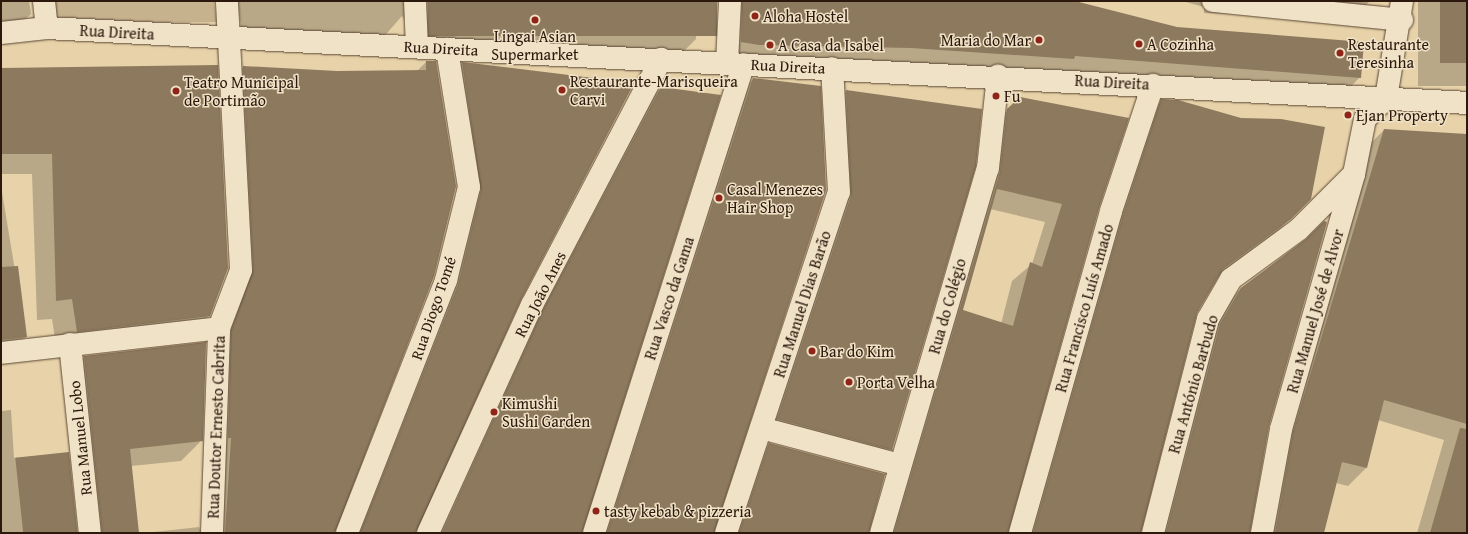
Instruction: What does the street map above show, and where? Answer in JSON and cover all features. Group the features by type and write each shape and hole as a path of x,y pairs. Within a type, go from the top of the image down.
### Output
{"street":[{"path":"44,1 47,28"},
{"name":"Rua Doutor Ernesto Cabrita","path":"212,533 219,328 241,270 232,38 227,1"},
{"path":"415,1 417,47"},
{"name":"Rua Vasco da Gama","path":"594,533 736,63 730,1"},
{"path":"1213,1 1402,10 1386,98"},
{"name":"Rua Direita","path":"1,33 47,28 1153,84 1467,103"},
{"name":"Rua Diogo Tomé","path":"348,533 446,280 469,186 447,49"},
{"name":"Rua João Anes","path":"428,533 532,305 661,60"},
{"name":"Rua Manuel Dias Barão","path":"726,533 838,192 832,68"},
{"name":"Rua do Colégio","path":"881,533 988,168 998,76"},
{"name":"Rua Francisco Luís Amado","path":"1020,533 1111,212 1153,84"},
{"name":"Rua Manuel José de Alvor","path":"1262,533 1281,429 1354,174 1365,119 1386,98"},
{"name":"Rua António Barbudo","path":"1153,533 1208,319 1231,279 1299,229 1354,174"},
{"path":"1,353 219,328"},
{"name":"Rua Manuel Lobo","path":"70,344 90,533"},
{"path":"761,428 900,465"}],"shaded area":[{"path":"54,1 214,1 217,22 123,23 55,17"}],"building":[{"path":"428,1 717,1 717,36 428,36"},
{"path":"742,1 1075,1 1177,27 1364,42 1361,78 1075,56 1074,59 911,48 759,45 741,42"},
{"path":"1440,1 1467,1 1467,63 1440,63"},
{"path":"426,61 436,61 456,186 434,276 335,533 225,533 231,438 228,438 231,330 253,270 243,66 337,71 426,70"},
{"path":"462,62 634,83 521,300 416,533 360,533 458,285 481,190"},
{"path":"218,65 228,268 210,316 77,332 72,299 56,301 52,154 1,154 1,68"},
{"path":"753,78 821,86 826,190 714,533 607,533"},
{"path":"661,87 721,95 582,533 442,533 543,310"},
{"path":"846,90 982,109 976,166 892,450 777,419 851,196"},
{"path":"1020,97 1129,118 1099,208 1008,533 894,533 1000,172 1007,109","holes":["997,189 1062,204 1042,267 1030,262 1013,326 963,310"]},
{"path":"1161,99 1178,100 1241,118 1281,119 1325,127 1311,199 1291,219 1223,269 1197,313 1141,533 1033,533 1123,215"},
{"path":"1384,129 1467,134 1467,424 1384,400 1367,468 1342,462 1324,533 1275,533 1293,432"},
{"path":"1324,221 1327,222 1269,426 1250,533 1166,533 1220,324 1241,288 1306,239"},
{"path":"18,266 27,337 1,340 1,267"},
{"path":"206,342 203,441 130,449 139,533 102,533 84,356"},
{"path":"1460,428 1467,429 1467,533 1430,533"},
{"path":"769,443 885,474 869,533 739,533"},
{"path":"69,452 77,533 23,533 15,458"}],"place":[{"name":"Aloha Hostel","path":"755,16"},
{"name":"Lingai Asian Supermarket","path":"535,20"},
{"name":"Maria do Mar","path":"1039,40"},
{"name":"A Cozinha","path":"1139,44"},
{"name":"A Casa da Isabel","path":"770,45"},
{"name":"Restaurante Teresinha","path":"1340,53"},
{"name":"Restaurante-Marisqueira Carvi","path":"562,90"},
{"name":"Teatro Municipal de Portimão","path":"176,91"},
{"name":"Fu","path":"996,96"},
{"name":"Ejan Property","path":"1348,115"},
{"name":"Casal Menezes Hair Shop","path":"719,198"},
{"name":"Bar do Kim","path":"812,351"},
{"name":"Porta Velha","path":"849,382"},
{"name":"Kimushi Sushi Garden","path":"494,412"},
{"name":"tasty kebab & pizzeria","path":"596,511"}]}
